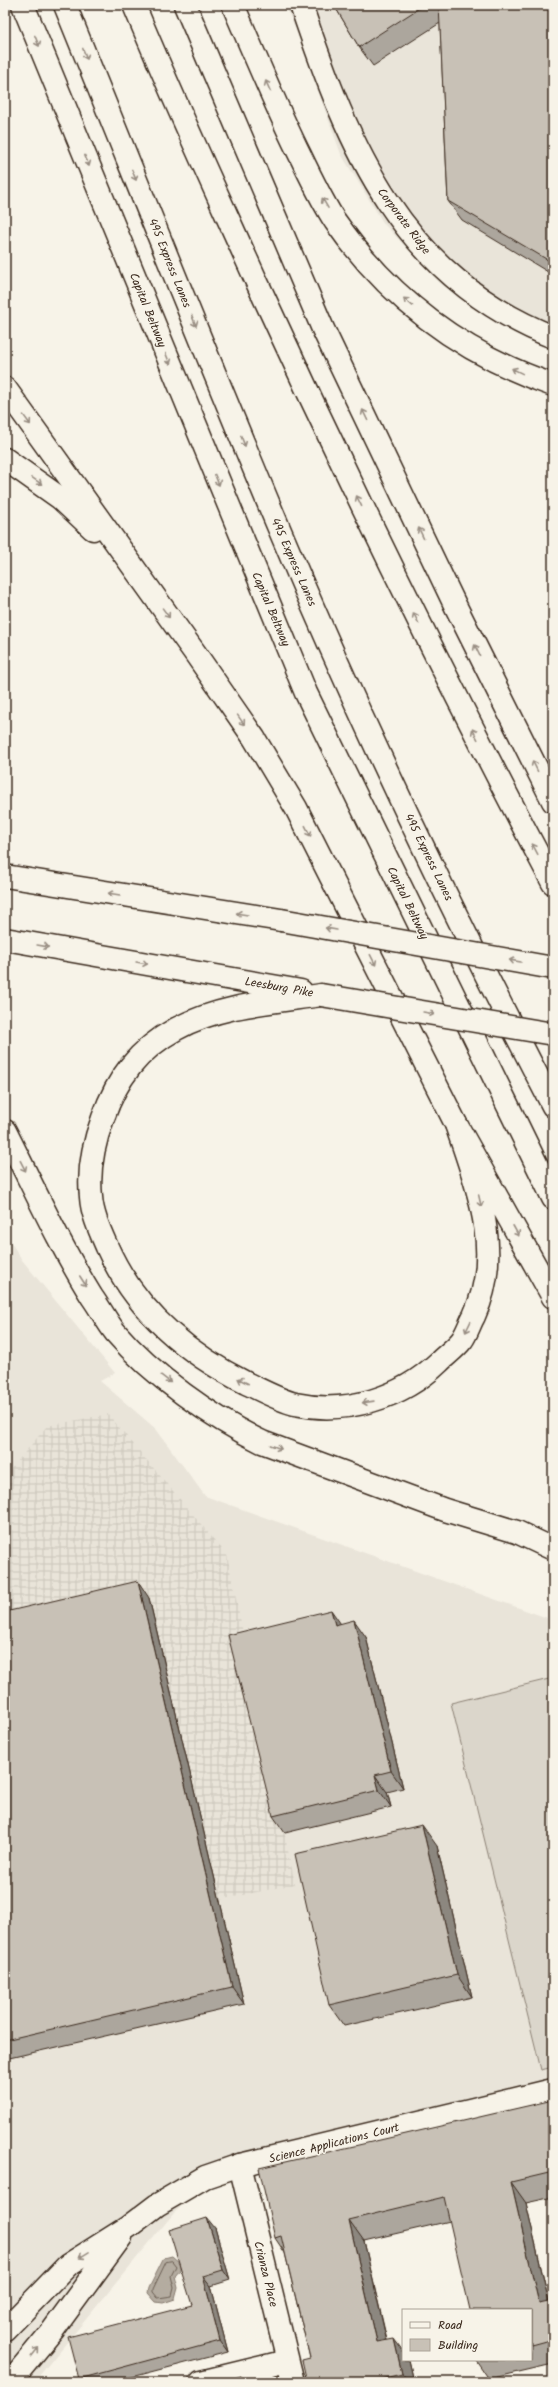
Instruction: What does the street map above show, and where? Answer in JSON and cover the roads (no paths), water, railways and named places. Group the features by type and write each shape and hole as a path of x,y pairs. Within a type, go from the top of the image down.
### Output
{"main road":[{"name":"Capital Beltway","path":"23,5 306,693 553,1198"},
{"name":"495 Express Lanes","path":"65,5 278,527 355,701 439,880 553,1106"},
{"path":"134,5 163,76 352,487 491,766 553,883"},
{"path":"185,5 323,329 456,607 553,801"},
{"path":"233,5 312,180 334,220 360,254 395,291 438,328 480,353 525,376 553,385"},
{"name":"Corporate Ridge","path":"301,5 320,59 353,138 373,180 397,216 428,255 459,283 492,307 529,327 553,337"},
{"path":"5,388 254,738 296,808 456,1124 553,1297"},
{"path":"5,459 60,498 103,538 143,582"},
{"path":"5,871 44,883"},
{"path":"5,876 281,920 553,968"},
{"name":"Leesburg Pike","path":"5,939 321,995 553,1034"},
{"path":"321,995 257,1004 212,1013 176,1029 146,1049 120,1078 98,1132 91,1165 90,1198 98,1227 119,1274 147,1311 189,1350 218,1369 295,1404 332,1407 378,1401 425,1376 462,1340 482,1298 489,1260 486,1228 476,1184 456,1124"},
{"path":"5,1131 76,1271 115,1332 149,1365 202,1406 239,1430 262,1442 445,1510 517,1532 553,1549"},
{"name":"Science Applications Court","path":"5,2330 68,2265 128,2226 157,2205 205,2177 240,2165 553,2090"},
{"name":"Crianza Place","path":"240,2165 293,2382"},
{"name":"Science Applications Court","path":"10,2382 53,2330 128,2226"},
{"path":"202,2382 288,2361"}],"water":[{"path":"172,2256 180,2263 180,2270 175,2276 178,2288 175,2299 163,2303 156,2302 148,2293 149,2288 164,2258"}]}
